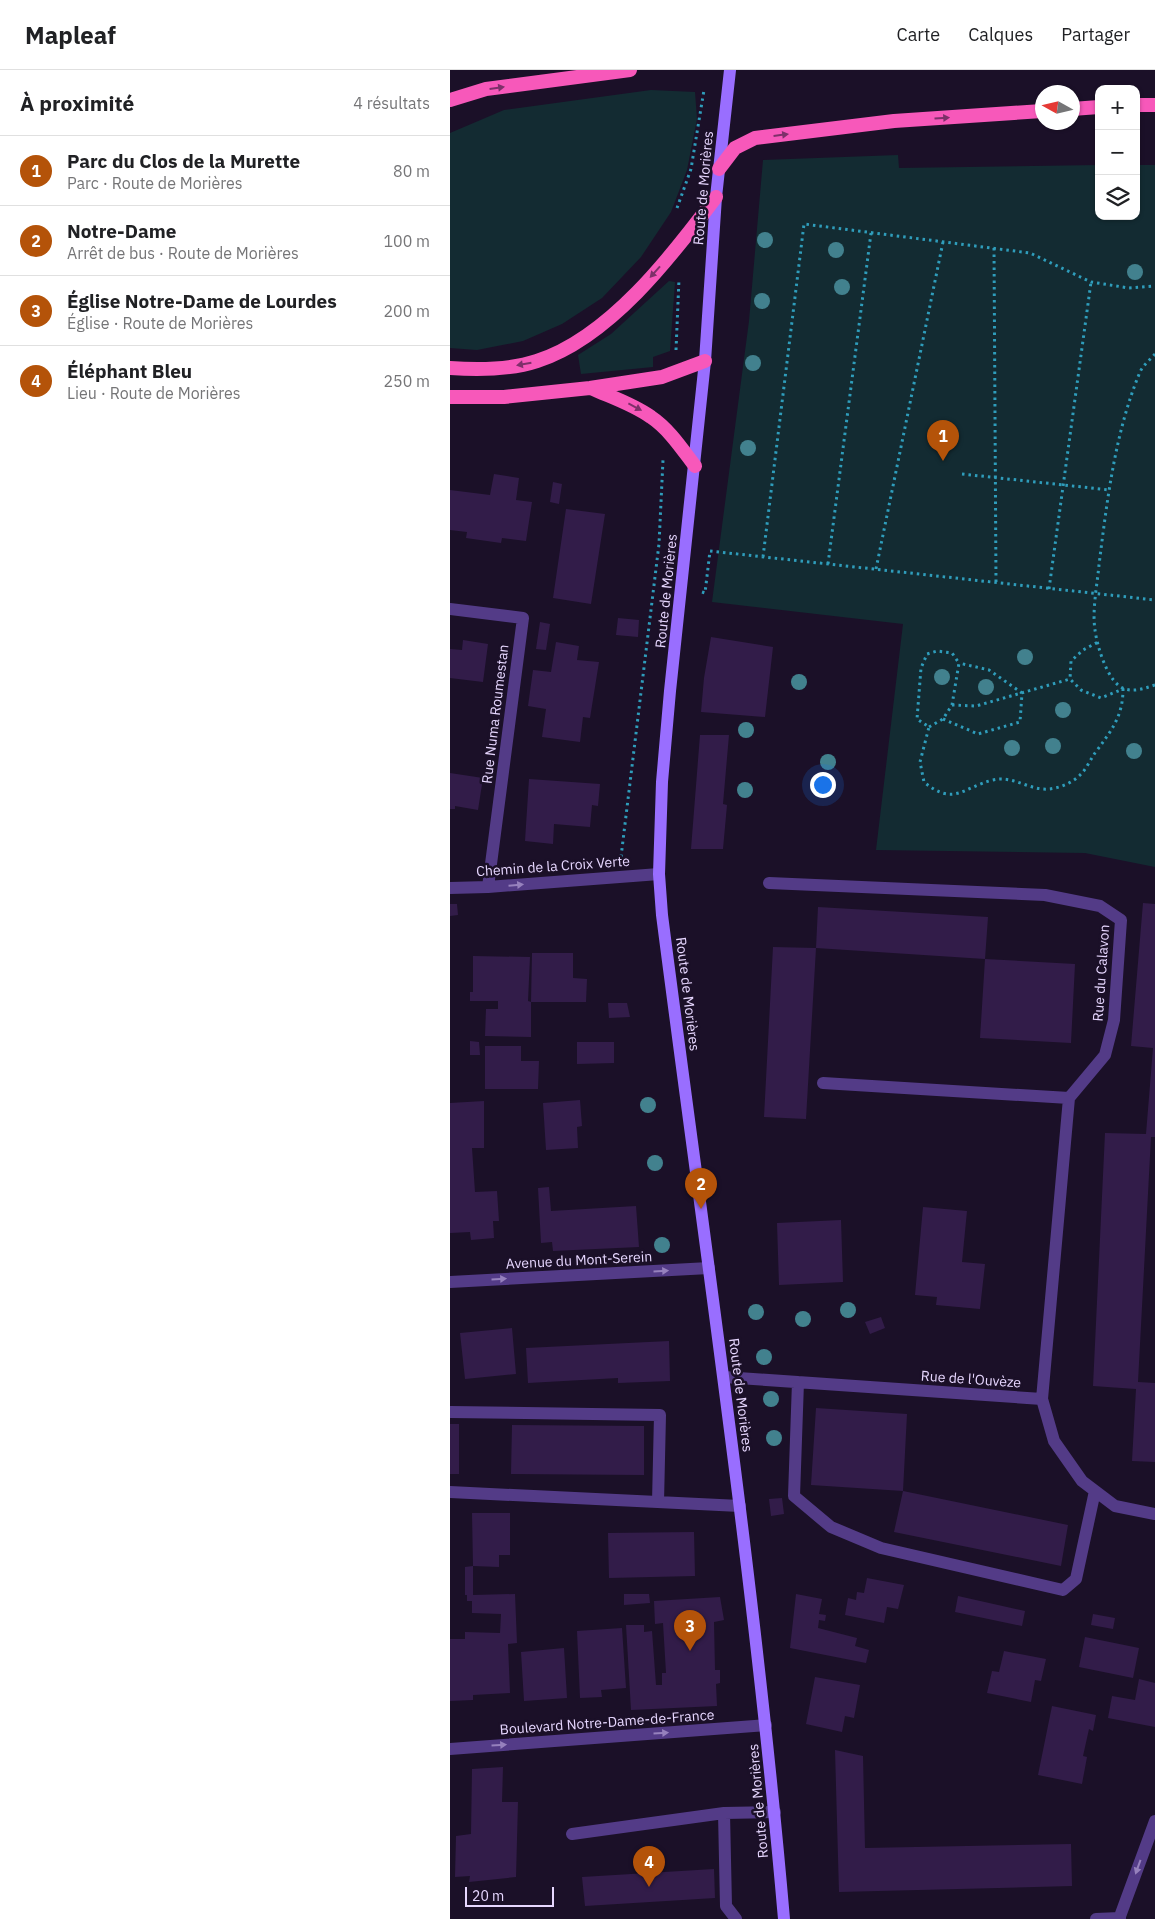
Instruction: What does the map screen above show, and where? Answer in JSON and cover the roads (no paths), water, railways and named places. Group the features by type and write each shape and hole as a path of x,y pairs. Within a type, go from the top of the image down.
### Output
{"highway":[{"path":"450,100 486,89 630,70"},
{"path":"1140,105 1155,105"},
{"path":"1080,109 1095,108"},
{"path":"719,170 734,148 756,138 894,121 1035,111"},
{"path":"450,368 498,368 536,362 564,350 594,331 638,291 716,197"},
{"path":"450,397 504,397 590,388 662,377 705,361"},
{"path":"590,388 631,405 652,417 695,466"}],"main road":[{"name":"Route de Morières","path":"730,70 716,197 705,361 695,466 662,782 659,874 662,915 740,1506 766,1725 784,1919"}],"street":[{"name":"Rue Numa Roumestan","path":"450,609 523,618 488,887"},
{"name":"Chemin de la Croix Verte","path":"450,888 488,887 659,874"},
{"name":"Rue du Calavon","path":"769,883 1045,895 1100,906 1121,920 1114,1020 1105,1055 1069,1098"},
{"path":"823,1083 1069,1098 1042,1399 1054,1441 1082,1481 1115,1506 1155,1514"},
{"name":"Avenue du Mont-Serein","path":"450,1282 709,1268"},
{"name":"Rue de l'Ouvèze","path":"724,1377 1042,1399"},
{"path":"798,1382 794,1496 832,1527 880,1548 1063,1590 1076,1579 1095,1491"},
{"path":"450,1412 660,1415 658,1502"},
{"path":"450,1492 740,1506"},
{"name":"Boulevard Notre-Dame-de-France","path":"450,1749 766,1725"},
{"path":"572,1834 724,1813 775,1812"},
{"path":"724,1813 726,1906 736,1919"},
{"path":"1096,1919 1120,1919 1155,1821"}],"place":[{"name":"Parc du Clos de la Murette","path":"943,461"},
{"name":"Notre-Dame","path":"701,1209"},
{"name":"Église Notre-Dame de Lourdes","path":"690,1651"},
{"name":"Éléphant Bleu","path":"649,1887"}]}
